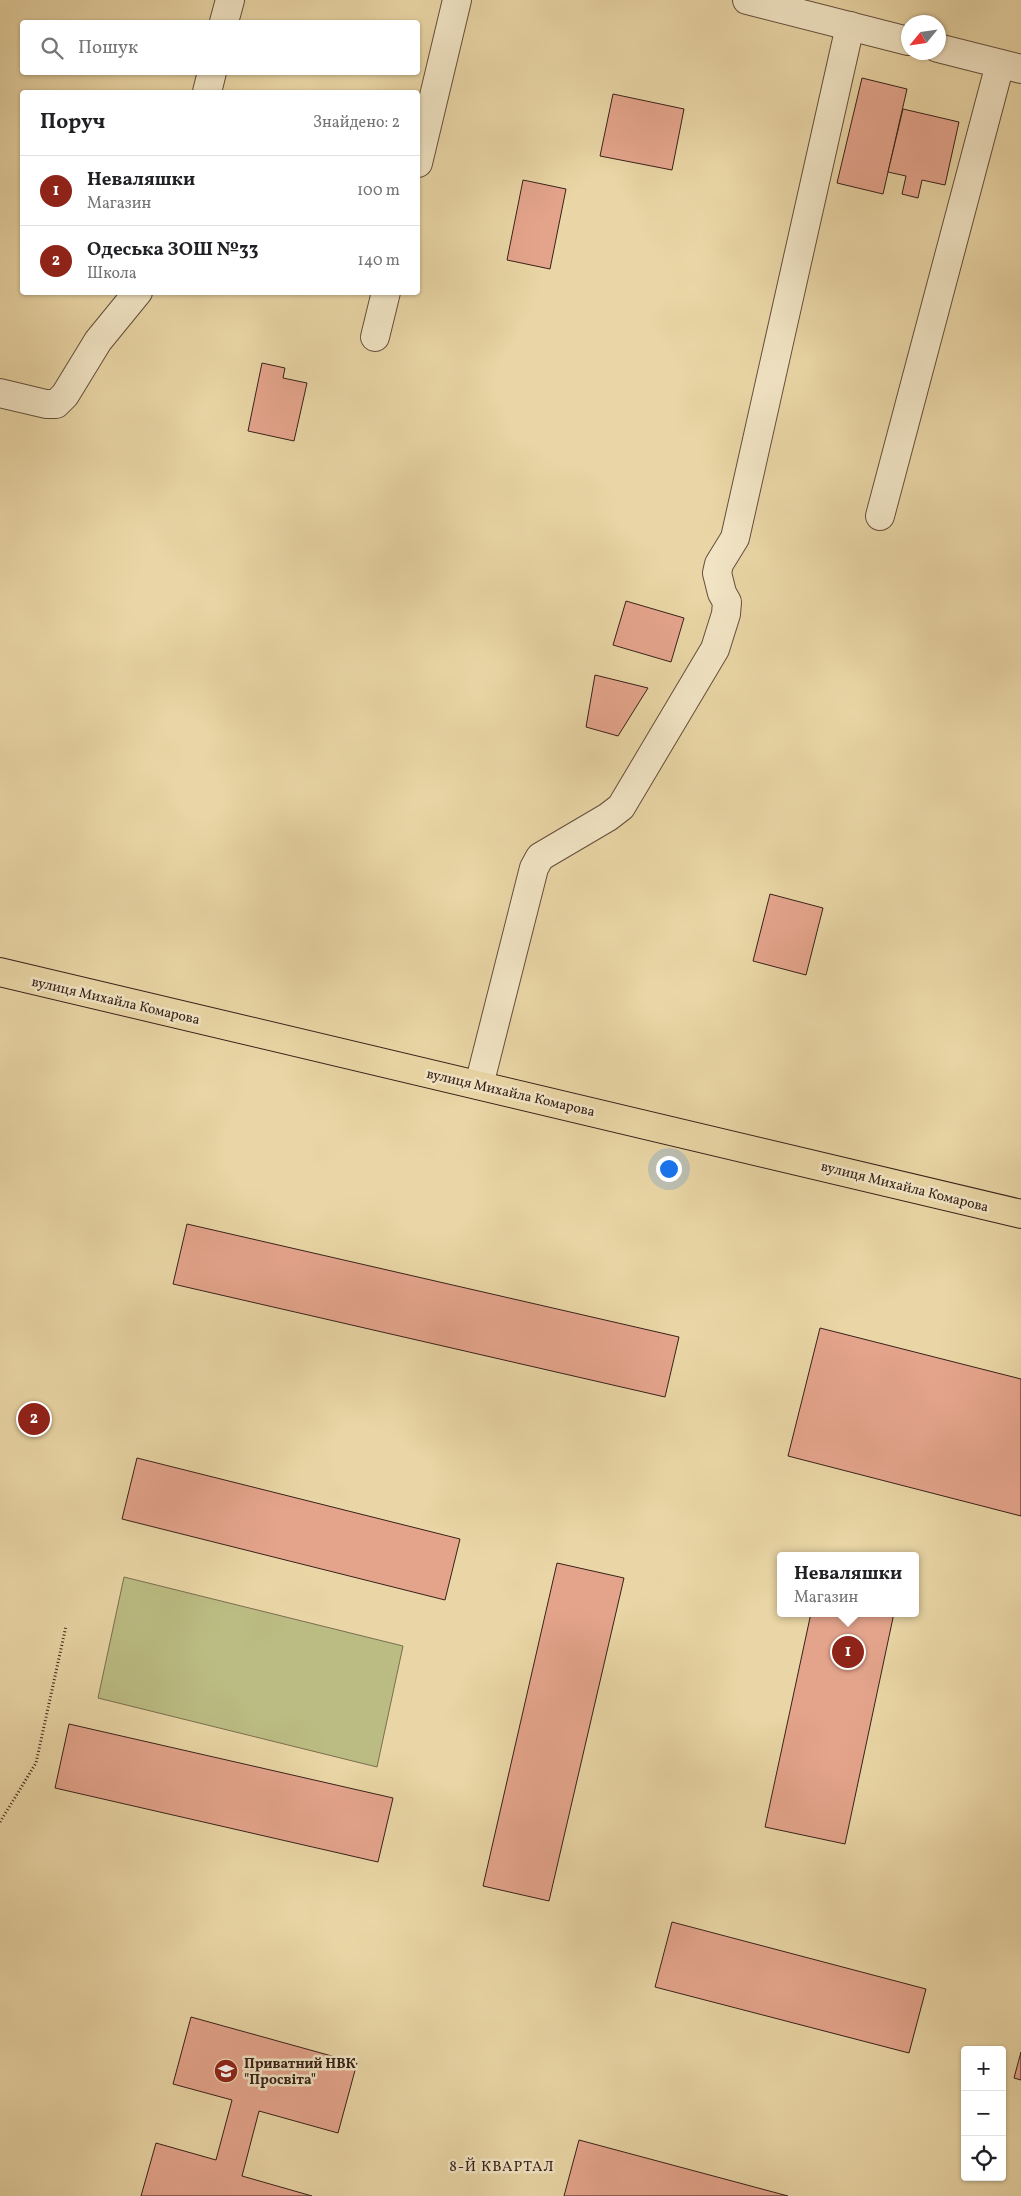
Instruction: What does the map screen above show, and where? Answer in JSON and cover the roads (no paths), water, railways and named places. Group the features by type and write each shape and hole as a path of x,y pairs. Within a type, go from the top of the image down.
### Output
{"main road":[{"name":"вулиця Михайла Комарова","path":"0,972 1021,1214"}],"street":[{"path":"225,20 230,0"},
{"path":"420,155 457,0"},
{"path":"747,0 901,39"},
{"path":"479,1085 534,868 540,857 608,817 621,807 715,649 726,614 727,602 722,593 717,573 719,564 735,538 850,26"},
{"path":"880,516 1010,66 946,50"},
{"path":"208,90 211,75"},
{"path":"0,393 46,404 56,404 65,395 98,341 136,295"},
{"path":"375,336 385,295"}],"place":[{"name":"Одеська ЗОШ №33","path":"34,1419"},
{"name":"Неваляшки","path":"848,1652"},
{"name":"Приватний НВК \"Просвіта\"","path":"226,2071"}],"district":[{"name":"8-Й КВАРТАЛ","path":"502,2166"}]}
